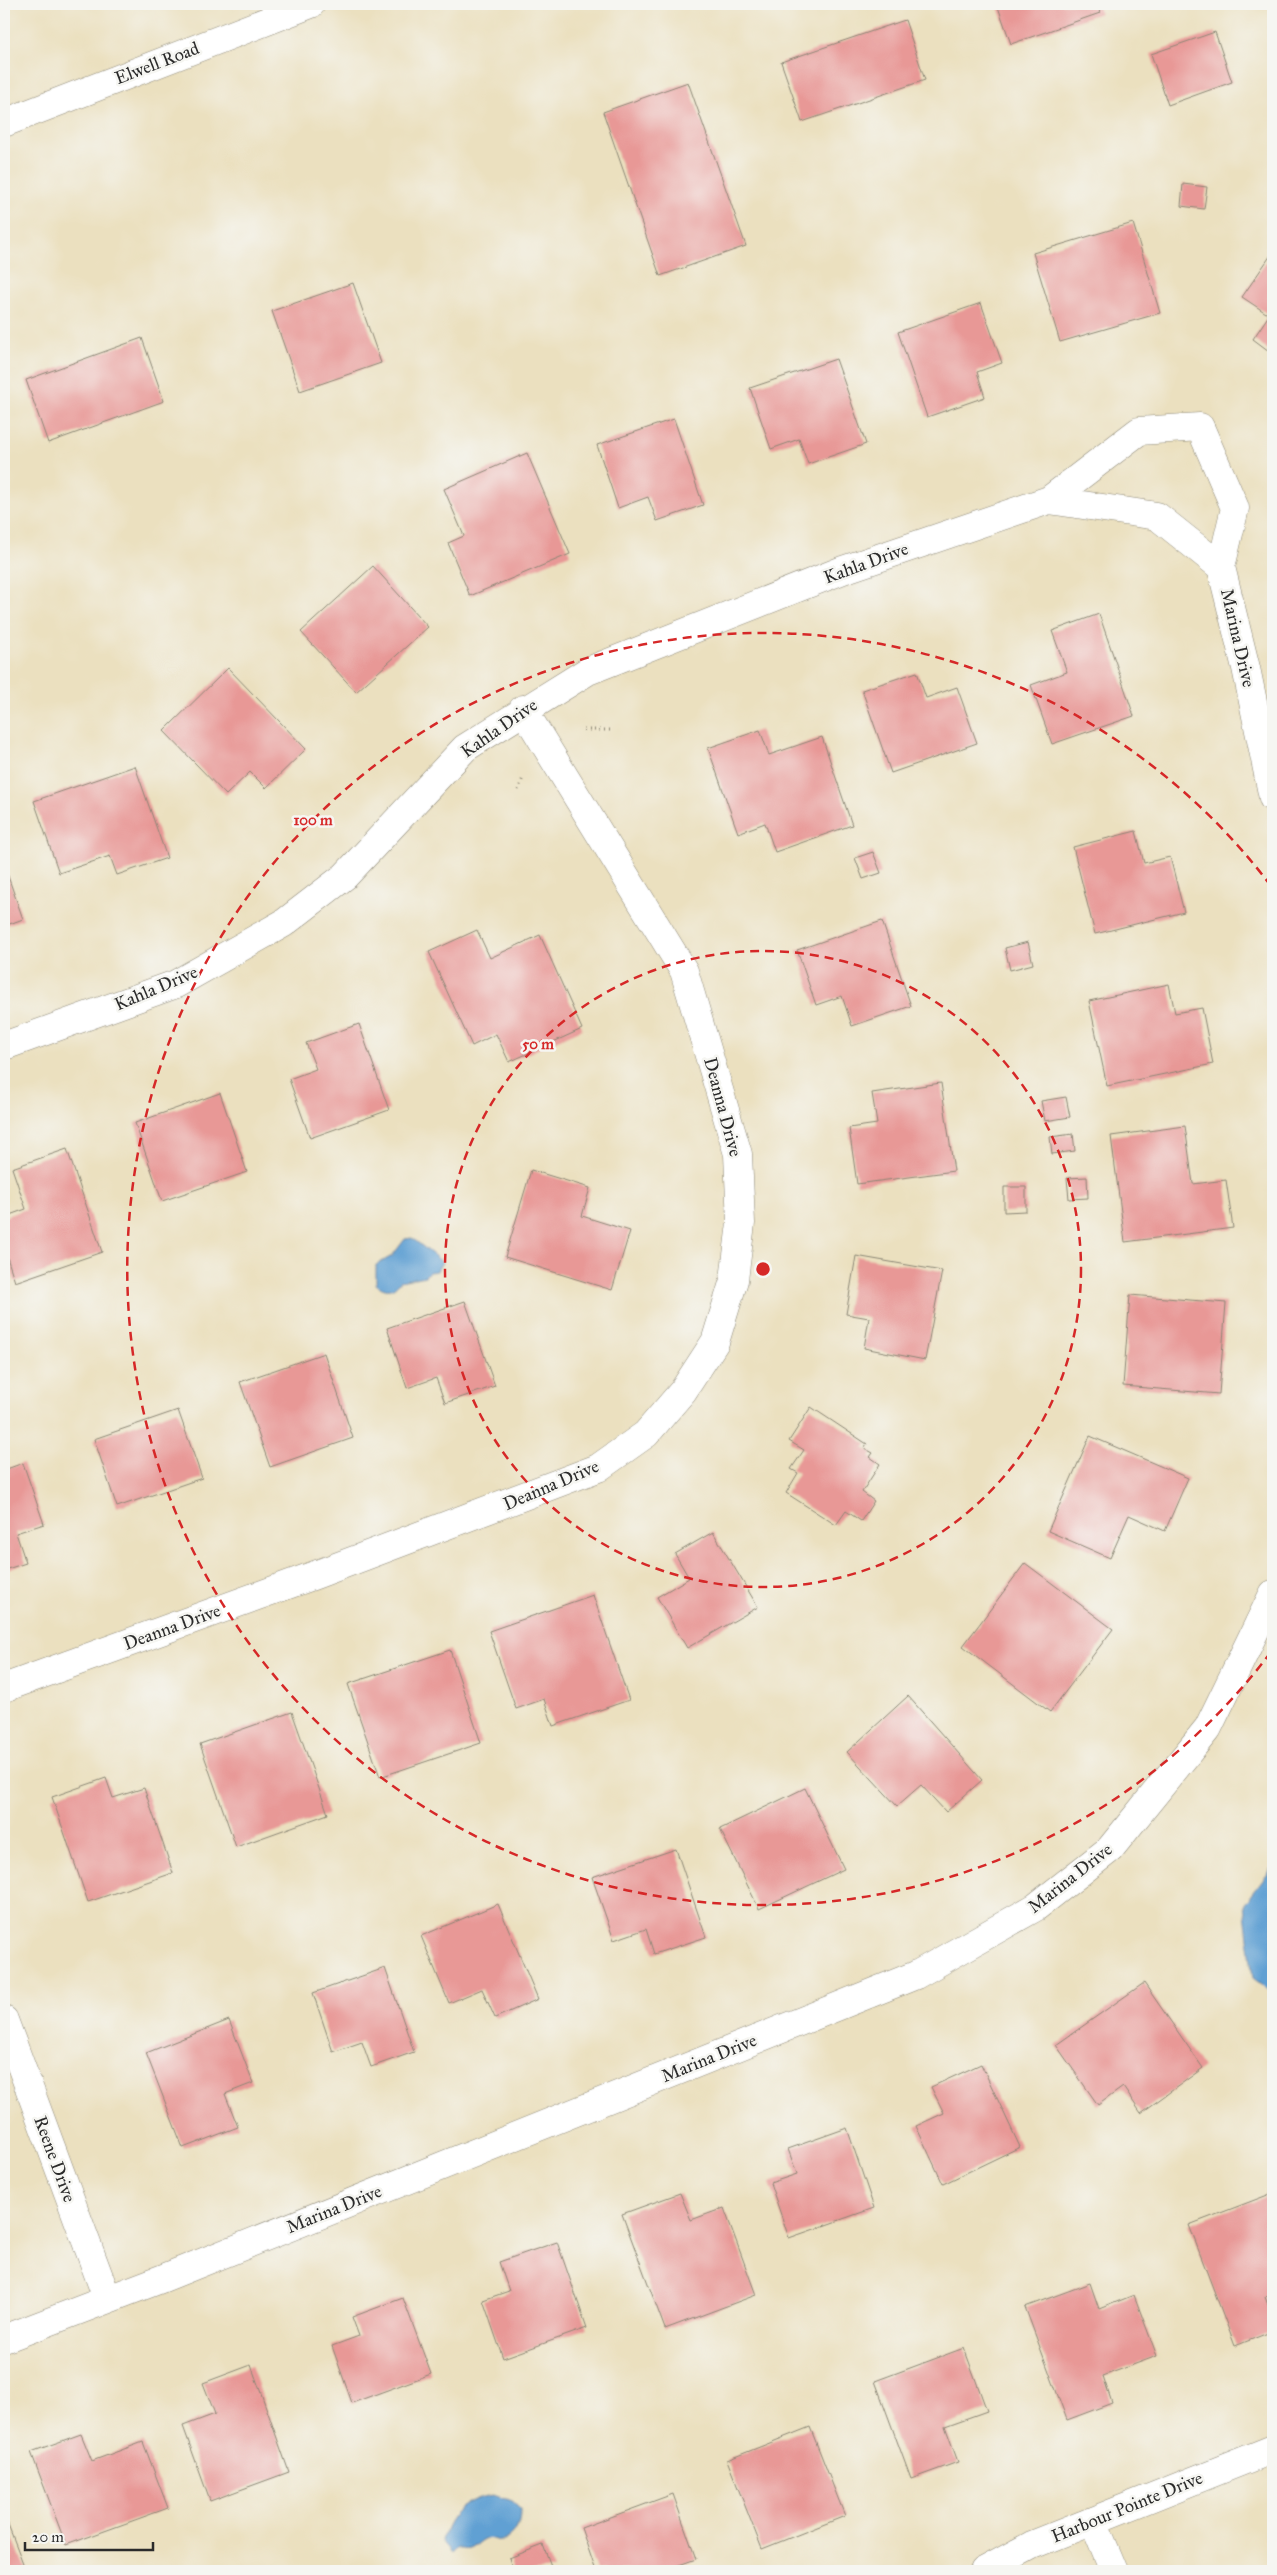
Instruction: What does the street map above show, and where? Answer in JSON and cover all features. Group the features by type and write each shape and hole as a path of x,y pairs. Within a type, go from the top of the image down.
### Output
{"street":[{"name":"Elwell Road","path":"4,123 311,4"},
{"name":"Kahla Drive","path":"4,1046 176,984 284,923 345,876 465,748 523,709 588,671 843,570 1049,500 1139,431 1200,428"},
{"name":"Marina Drive","path":"1200,428 1235,508 1221,567 1246,668 1273,798"},
{"name":"Kahla Drive","path":"1049,500 1157,516"},
{"name":"Marina Drive","path":"1157,516 1221,567"},
{"name":"Deanna Drive","path":"4,1688 333,1569 598,1468 646,1434 683,1391 715,1342 734,1280 741,1224 738,1154 684,971 523,709"},
{"name":"Marina Drive","path":"4,2339 170,2275 916,1975 1036,1907 1110,1849 1208,1728 1273,1594"},
{"name":"Reene Drive","path":"4,2020 107,2298"},
{"name":"Harbour Pointe Drive","path":"984,2571 1032,2545 1273,2449"},
{"path":"1093,2521 1114,2571"}],"path":[{"path":"584,730 611,730"}],"water":[{"path":"412,1238 442,1262 437,1271 429,1272 425,1276 400,1281 395,1287 389,1289 376,1284 376,1265 392,1256 405,1239"},
{"path":"1273,1867 1273,1993 1253,1978 1244,1905"},
{"path":"492,2495 510,2500 520,2509 518,2524 514,2533 501,2540 490,2537 486,2538 466,2550 458,2547 452,2553 442,2541 448,2523 466,2505 474,2500"}],"building":[{"path":"997,4 1097,4 1100,13 1011,44"},
{"path":"905,20 925,80 802,122 781,62"},
{"path":"1215,32 1232,82 1168,105 1151,54"},
{"path":"688,82 746,246 660,276 603,112"},
{"path":"1183,184 1207,187 1204,209 1181,206"},
{"path":"1133,223 1160,313 1060,342 1033,253"},
{"path":"1273,252 1273,354 1253,339 1269,315 1242,297"},
{"path":"353,283 381,363 300,391 272,311"},
{"path":"981,303 1002,363 977,372 985,397 927,417 898,332"},
{"path":"142,338 164,401 48,443 26,380"},
{"path":"836,359 866,444 808,464 799,439 771,449 750,388"},
{"path":"674,419 703,505 657,521 648,497 618,508 597,445"},
{"path":"527,453 570,554 470,596 448,543 464,536 444,489"},
{"path":"373,566 428,627 356,692 301,632"},
{"path":"1099,614 1134,716 1052,744 1031,685 1067,672 1052,631"},
{"path":"228,668 306,749 266,788 250,772 226,795 164,731"},
{"path":"917,672 926,698 957,687 977,743 891,773 862,690"},
{"path":"760,730 769,755 822,737 852,825 775,852 765,823 738,833 708,748"},
{"path":"135,766 167,858 117,875 110,856 59,873 34,801"},
{"path":"1136,831 1144,863 1170,857 1184,912 1095,934 1073,847"},
{"path":"873,852 881,873 863,879 855,858"},
{"path":"4,865 23,919 4,926"},
{"path":"882,921 911,1006 852,1026 842,996 816,1005 797,950"},
{"path":"477,930 490,958 540,935 582,1029 509,1062 496,1034 472,1046 429,952"},
{"path":"1028,942 1033,964 1010,970 1005,948"},
{"path":"1169,984 1175,1013 1202,1008 1213,1064 1107,1086 1089,1001"},
{"path":"359,1024 389,1110 310,1138 289,1079 316,1069 306,1043"},
{"path":"941,1083 954,1171 857,1184 849,1128 877,1124 872,1093"},
{"path":"220,1093 247,1172 162,1201 135,1123"},
{"path":"1066,1097 1070,1117 1045,1121 1041,1101"},
{"path":"1185,1126 1193,1184 1226,1180 1233,1228 1125,1242 1111,1136"},
{"path":"1073,1134 1075,1151 1052,1154 1050,1137"},
{"path":"67,1149 102,1252 15,1282 4,1248 4,1217 26,1209 12,1168"},
{"path":"531,1170 590,1188 582,1216 630,1231 612,1290 505,1257"},
{"path":"1087,1177 1088,1198 1069,1199 1067,1178"},
{"path":"1004,1187 1026,1187 1026,1211 1004,1212"},
{"path":"856,1256 942,1271 925,1360 864,1348 869,1318 846,1314"},
{"path":"1130,1295 1226,1303 1219,1394 1123,1386"},
{"path":"465,1301 495,1386 445,1403 436,1378 407,1388 387,1328"},
{"path":"324,1353 353,1438 270,1467 240,1382"},
{"path":"811,1407 867,1444 864,1448 873,1453 870,1457 880,1464 862,1492 874,1501 861,1521 846,1511 836,1525 786,1493 798,1473 791,1469 804,1450 789,1441"},
{"path":"178,1410 202,1478 117,1507 94,1439"},
{"path":"1090,1436 1188,1478 1165,1531 1129,1515 1110,1558 1048,1531"},
{"path":"23,1463 44,1524 16,1533 26,1563 4,1570 4,1470"},
{"path":"713,1532 758,1607 687,1648 657,1597 689,1578 675,1554"},
{"path":"1025,1563 1113,1629 1050,1712 963,1646"},
{"path":"593,1595 629,1700 553,1726 544,1699 516,1709 489,1631"},
{"path":"450,1650 481,1743 380,1777 348,1684"},
{"path":"908,1696 982,1780 946,1812 921,1785 897,1806 847,1752"},
{"path":"292,1712 328,1814 236,1847 200,1744"},
{"path":"106,1778 113,1798 144,1788 173,1873 88,1902 52,1797"},
{"path":"805,1788 844,1869 759,1909 720,1829"},
{"path":"676,1849 706,1937 654,1954 646,1929 614,1940 592,1877"},
{"path":"498,1904 538,1999 495,2018 482,1989 449,2003 421,1936"},
{"path":"385,1968 414,2052 371,2067 362,2042 333,2052 313,1993"},
{"path":"1144,1983 1203,2068 1141,2113 1123,2087 1098,2105 1056,2045"},
{"path":"229,2020 253,2083 225,2094 238,2127 183,2148 146,2053"},
{"path":"981,2064 1020,2147 943,2184 916,2126 944,2113 931,2087"},
{"path":"847,2128 874,2208 789,2238 770,2183 797,2174 788,2149"},
{"path":"680,2193 691,2220 724,2208 756,2295 665,2329 622,2214"},
{"path":"1273,2193 1273,2294 1265,2297 1273,2318 1273,2331 1235,2346 1189,2225"},
{"path":"557,2242 587,2328 503,2358 483,2300 509,2291 499,2262"},
{"path":"1090,2283 1099,2309 1134,2295 1157,2356 1103,2376 1112,2403 1067,2420 1025,2307"},
{"path":"403,2298 431,2374 352,2403 332,2346 359,2336 352,2317"},
{"path":"964,2348 987,2411 945,2426 958,2462 911,2479 875,2381"},
{"path":"251,2365 289,2472 210,2501 183,2426 215,2414 203,2383"},
{"path":"810,2427 845,2516 762,2549 727,2460"},
{"path":"81,2434 92,2461 143,2442 168,2508 66,2545 31,2452"},
{"path":"673,2494 696,2559 662,2571 596,2571 581,2528"},
{"path":"4,2514 26,2571 4,2571"},
{"path":"543,2545 553,2571 513,2571 509,2558"}]}
